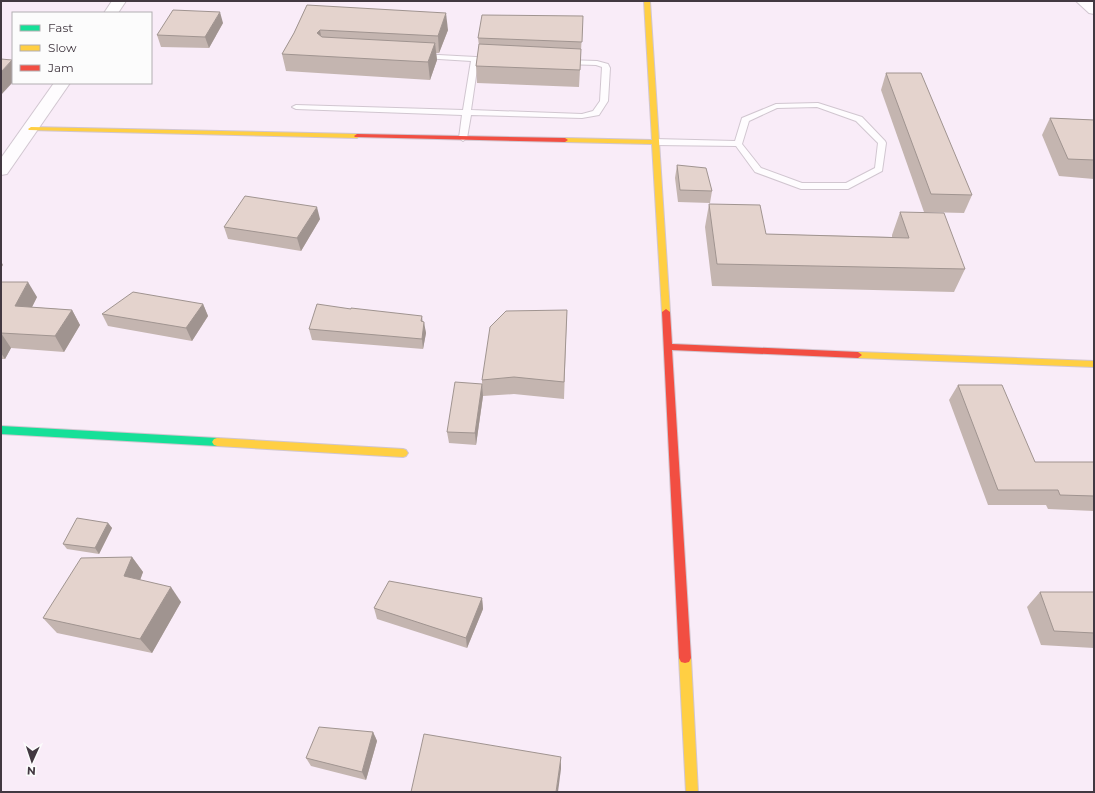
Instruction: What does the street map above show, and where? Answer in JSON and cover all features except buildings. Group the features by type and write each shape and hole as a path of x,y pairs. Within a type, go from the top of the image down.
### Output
{"street":[{"path":"112,12 119,1"},
{"path":"647,1 668,347 692,792"},
{"path":"1083,1 1094,10"},
{"path":"1,170 61,84"},
{"path":"31,129 655,142"},
{"path":"668,347 1094,364"},
{"path":"1,430 404,453"}],"lane":[{"path":"412,56 498,60"},
{"path":"463,138 475,59"},
{"path":"296,107 582,116 596,114 604,101 605,66 597,63 559,62"},
{"path":"818,105 859,119 882,144 879,169 848,186 801,186 758,170 738,144 745,120 776,106 818,105"},
{"path":"655,142 738,144"}],"traffic: fast":[{"path":"1,430 217,442"}],"traffic: slow":[{"path":"647,1 666,312"},
{"path":"31,129 357,136"},
{"path":"565,140 655,142"},
{"path":"858,355 1094,364"},
{"path":"217,442 403,453"},
{"path":"685,658 692,792"}],"traffic: jam":[{"path":"357,136 565,140"},
{"path":"666,312 685,658"},
{"path":"668,347 858,355"}]}
